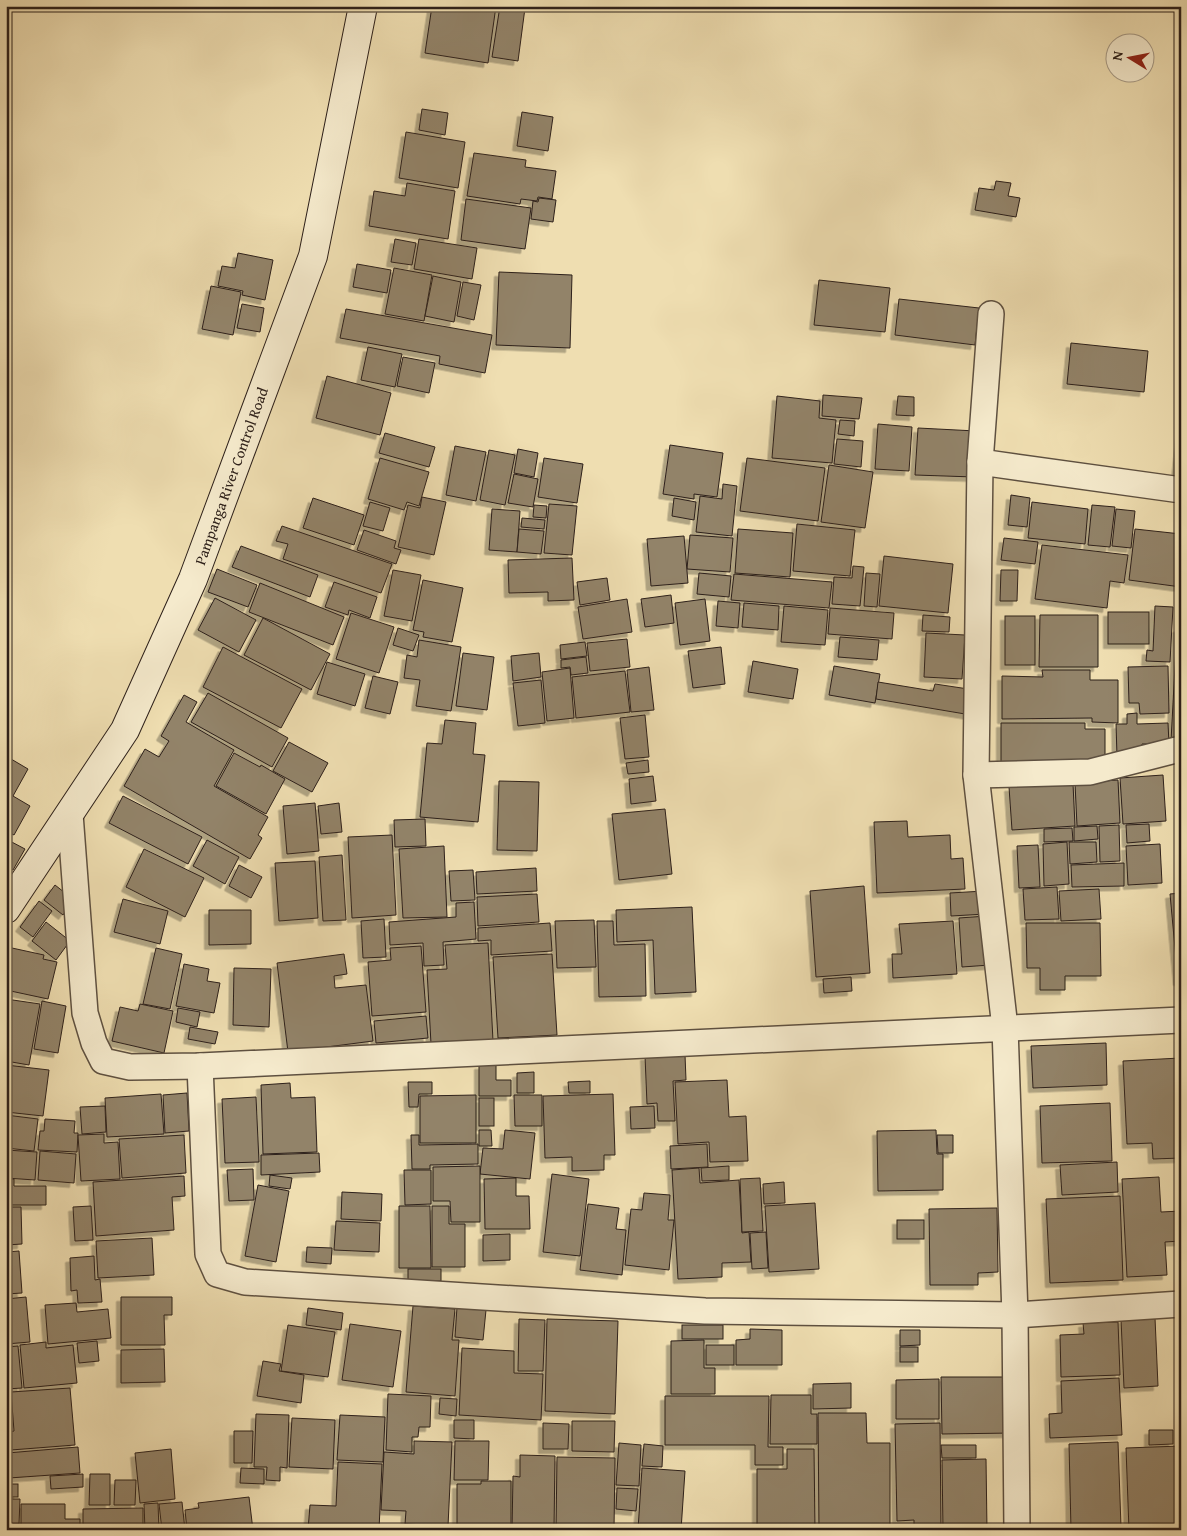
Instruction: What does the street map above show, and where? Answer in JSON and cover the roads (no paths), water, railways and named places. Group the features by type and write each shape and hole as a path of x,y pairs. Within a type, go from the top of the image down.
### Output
{"main road":[{"name":"Pampanga River Control Road","path":"6,909 125,730 193,578 313,256 363,6"}],"street":[{"path":"991,314 980,462 976,775 1005,1028 1015,1316 1017,1530"},
{"path":"980,462 1181,490"},
{"path":"976,775 1090,772 1181,750"},
{"path":"70,814 85,1013 94,1043 103,1061 130,1067 200,1066 1181,1020"},
{"path":"200,1066 208,1254 217,1274 245,1282 705,1312 1015,1316 1181,1304"}]}
